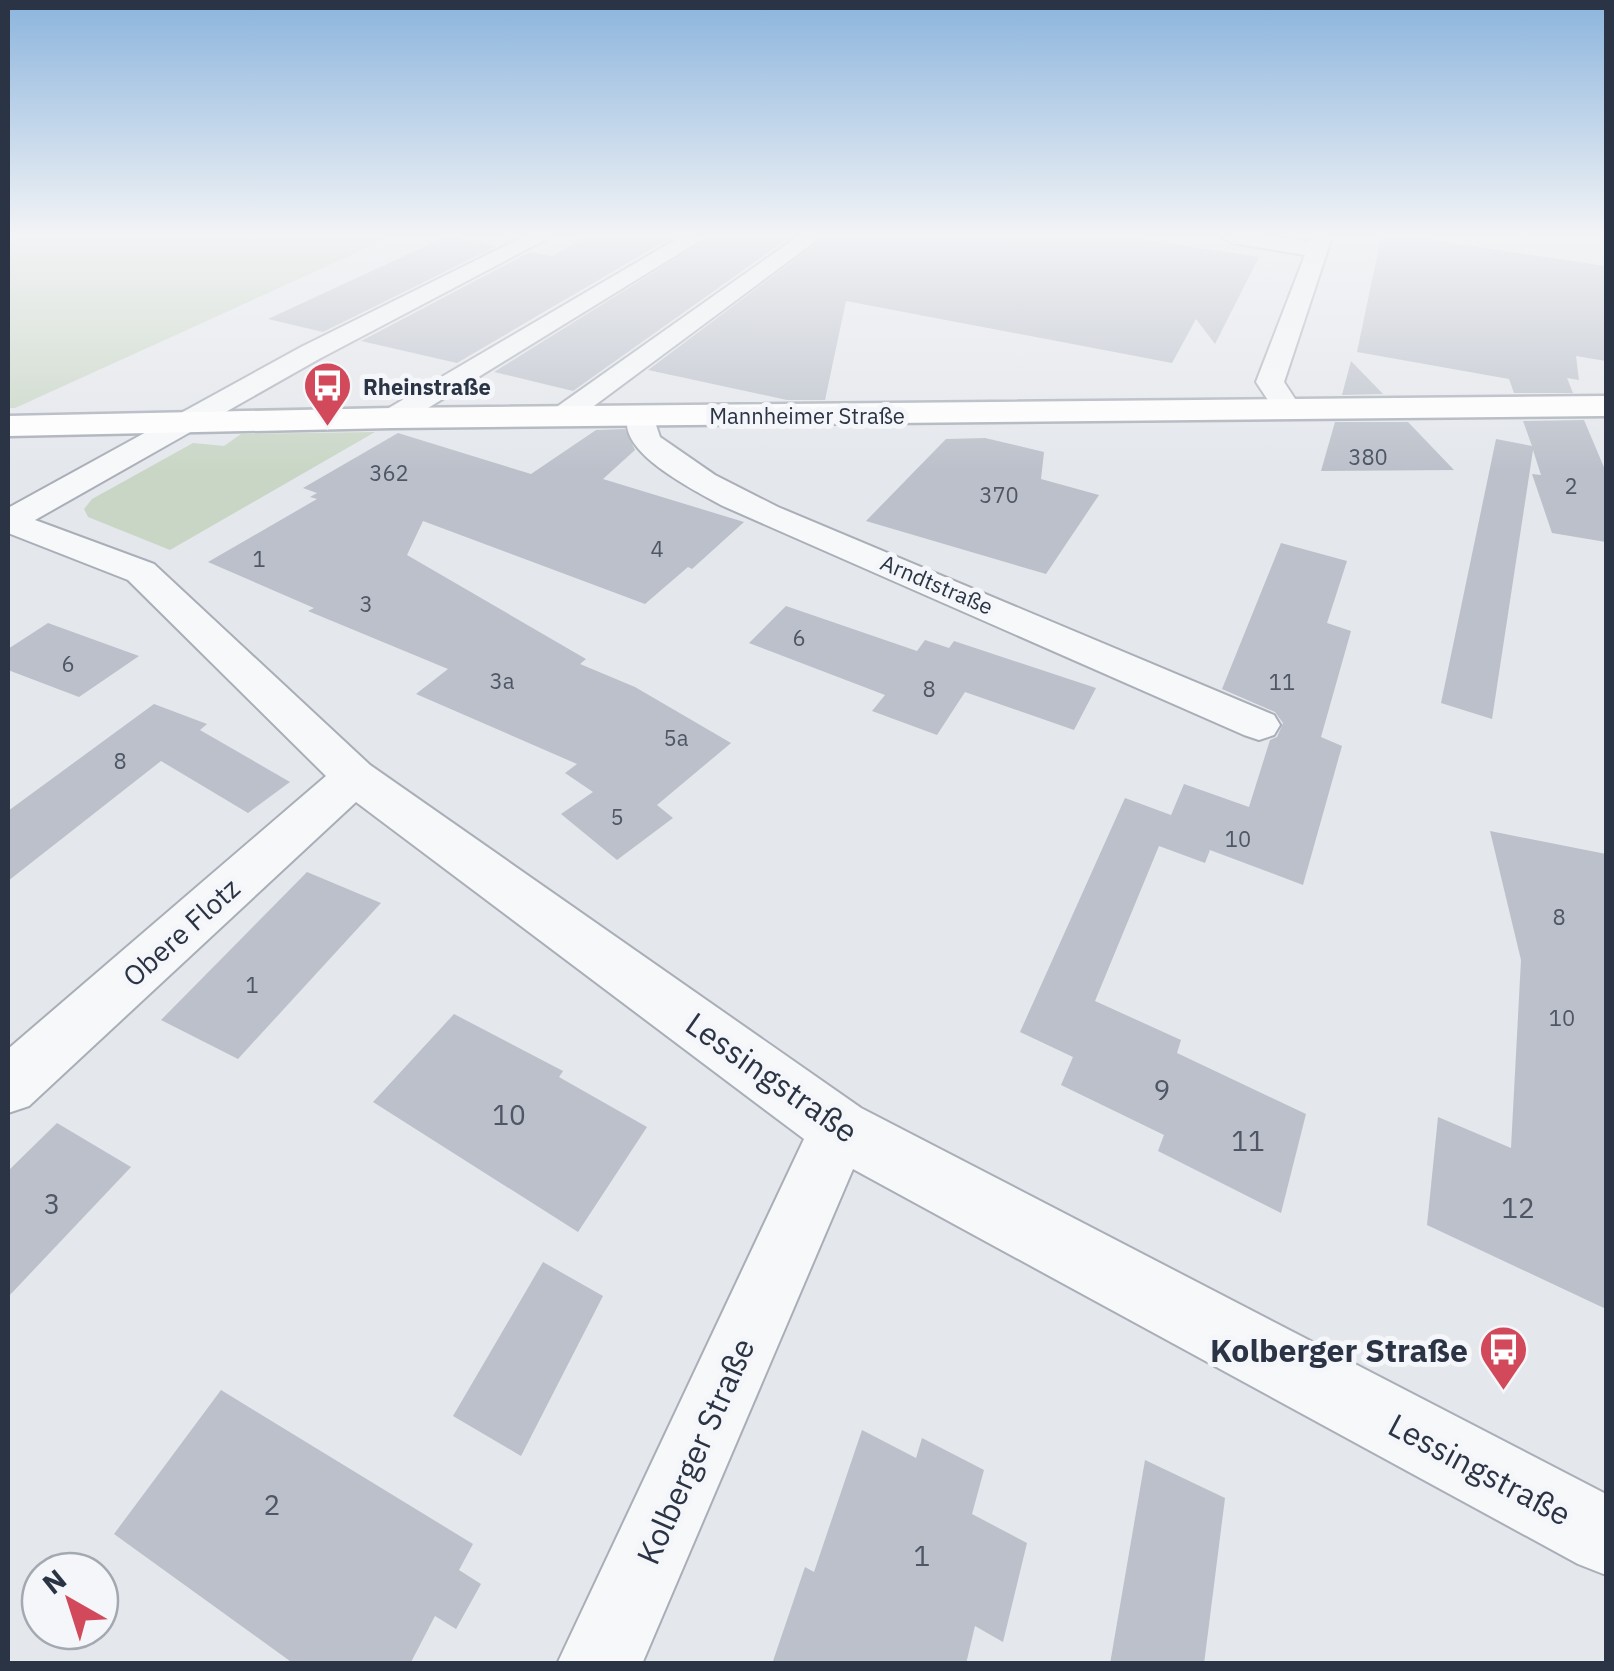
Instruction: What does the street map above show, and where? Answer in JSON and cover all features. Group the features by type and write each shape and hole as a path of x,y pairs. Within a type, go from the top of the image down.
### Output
{"street":[{"path":"8,521 387,315"},
{"path":"392,418 565,315"},
{"path":"562,417 703,315"},
{"path":"1289,410 1270,382 1294,315"},
{"name":"Mannheimer Straße","path":"8,426 392,418 1604,409"},
{"name":"Arndtstraße","path":"641,416 640,428 646,441 694,474 761,510 1140,670 1260,726"},
{"name":"Lessingstraße","path":"8,521 141,572 354,777 840,1129 1606,1536"},
{"name":"Obere Flotz","path":"8,1086 354,777"},
{"name":"Kolberger Straße","path":"599,1664 840,1129"}],"green space":[{"path":"8,315 220,315 15,408 8,408"},
{"path":"375,432 170,550 88,517 84,509 92,499 193,443 224,446 241,434"}],"building":[{"path":"277,315 357,315 323,332 268,319"},
{"path":"410,315 539,315 457,363 361,341"},
{"path":"585,315 680,315 573,391 494,372"},
{"path":"721,315 843,315 825,400 787,400 648,370"},
{"path":"920,315 1230,315 1215,344 1196,319 1172,363"},
{"path":"1365,315 1606,315 1606,361 1576,356 1579,380 1567,378 1573,393 1514,393 1509,379 1357,352"},
{"path":"1351,361 1383,394 1342,395"},
{"path":"1584,420 1606,472 1606,542 1552,533 1532,474 1541,475 1533,450 1492,719 1441,703 1496,439 1532,446 1523,421"},
{"path":"1335,422 1408,422 1454,470 1321,471"},
{"path":"625,429 635,450 603,479 744,522 692,569 688,567 645,604 423,521 407,555 586,659 580,664 635,687 731,743 657,805 673,818 617,860 561,814 593,792 565,773 577,764 416,694 448,669 308,611 314,608 208,562 317,499 310,497 317,493 303,488 398,433 531,474 596,430"},
{"path":"985,438 1044,452 1041,479 1099,495 1046,574 866,521 946,439"},
{"path":"1281,543 1347,561 1327,623 1351,631 1321,737 1342,746 1303,885 1210,850 1205,863 1159,846 1095,1001 1181,1040 1177,1053 1306,1114 1281,1213 1158,1151 1164,1135 1061,1085 1073,1057 1020,1032 1125,798 1171,815 1169,820 1184,784 1249,807 1270,740 1277,737 1283,723 1275,712 1222,689"},
{"path":"786,606 917,651 925,640 949,648 954,641 1096,688 1074,730 965,692 937,735 872,711 885,695 749,643"},
{"path":"48,623 139,656 79,697 8,670 8,649"},
{"path":"154,704 207,724 200,730 290,782 248,813 161,761 8,881 8,811"},
{"path":"1490,831 1606,854 1606,1309 1427,1225 1438,1117 1511,1148 1521,960"},
{"path":"307,872 381,903 238,1059 161,1020"},
{"path":"454,1014 563,1071 559,1077 647,1127 578,1232 373,1102"},
{"path":"57,1123 131,1167 8,1297 8,1171"},
{"path":"543,1262 603,1296 521,1456 453,1416"},
{"path":"221,1390 473,1544 459,1570 481,1584 456,1629 435,1616 410,1664 294,1664 114,1534"},
{"path":"862,1430 916,1458 922,1438 984,1470 972,1514 1027,1543 1003,1642 975,1626 966,1664 772,1664 805,1567 814,1572"},
{"path":"1145,1460 1225,1498 1204,1664 1110,1664"}],"place":[{"name":"Rheinstraße","path":"328,428"},
{"name":"Kolberger Straße","path":"1503,1392"}]}
